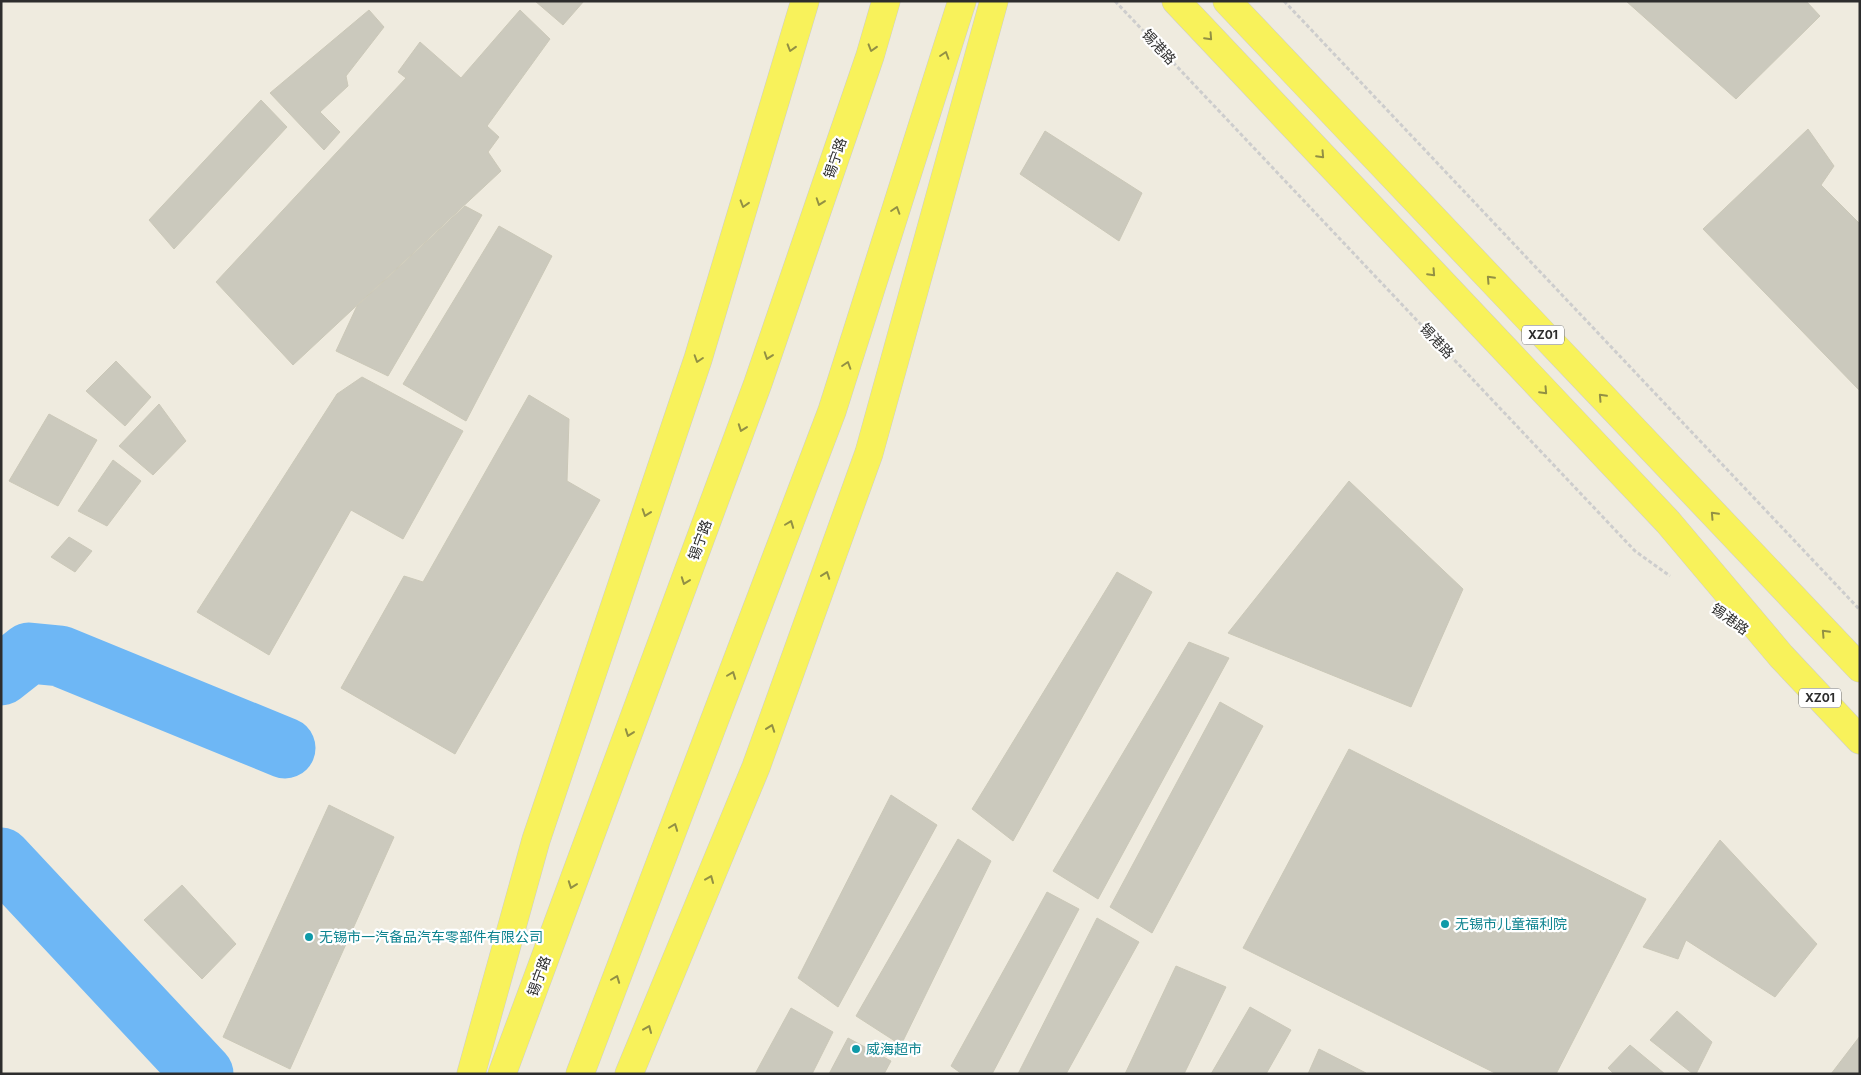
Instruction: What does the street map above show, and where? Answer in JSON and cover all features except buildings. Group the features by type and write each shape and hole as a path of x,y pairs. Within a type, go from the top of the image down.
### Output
{"main road":[{"path":"471,1074 536,840 698,358 805,1"},
{"name":"锡宁路","path":"502,1074 758,382 870,56 886,1"},
{"path":"580,1074 832,411 962,1"},
{"path":"629,1074 756,767 870,454 994,1"},
{"name":"锡港路","path":"1176,1 1668,522 1781,656 1860,740"},
{"name":"XZ01","path":"1227,1 1860,668"}],"path":[{"name":"锡港路","path":"1116,1 1636,552 1676,580"},
{"path":"1284,1 1860,610"}],"waterway":[{"path":"1,675 29,653 60,656 285,748"},
{"path":"1,858 203,1074"}],"place":[{"name":"无锡市儿童福利院","path":"1445,924"},
{"name":"无锡市一汽备品汽车零部件有限公司","path":"309,937"},
{"name":"威海超市","path":"856,1049"}]}
